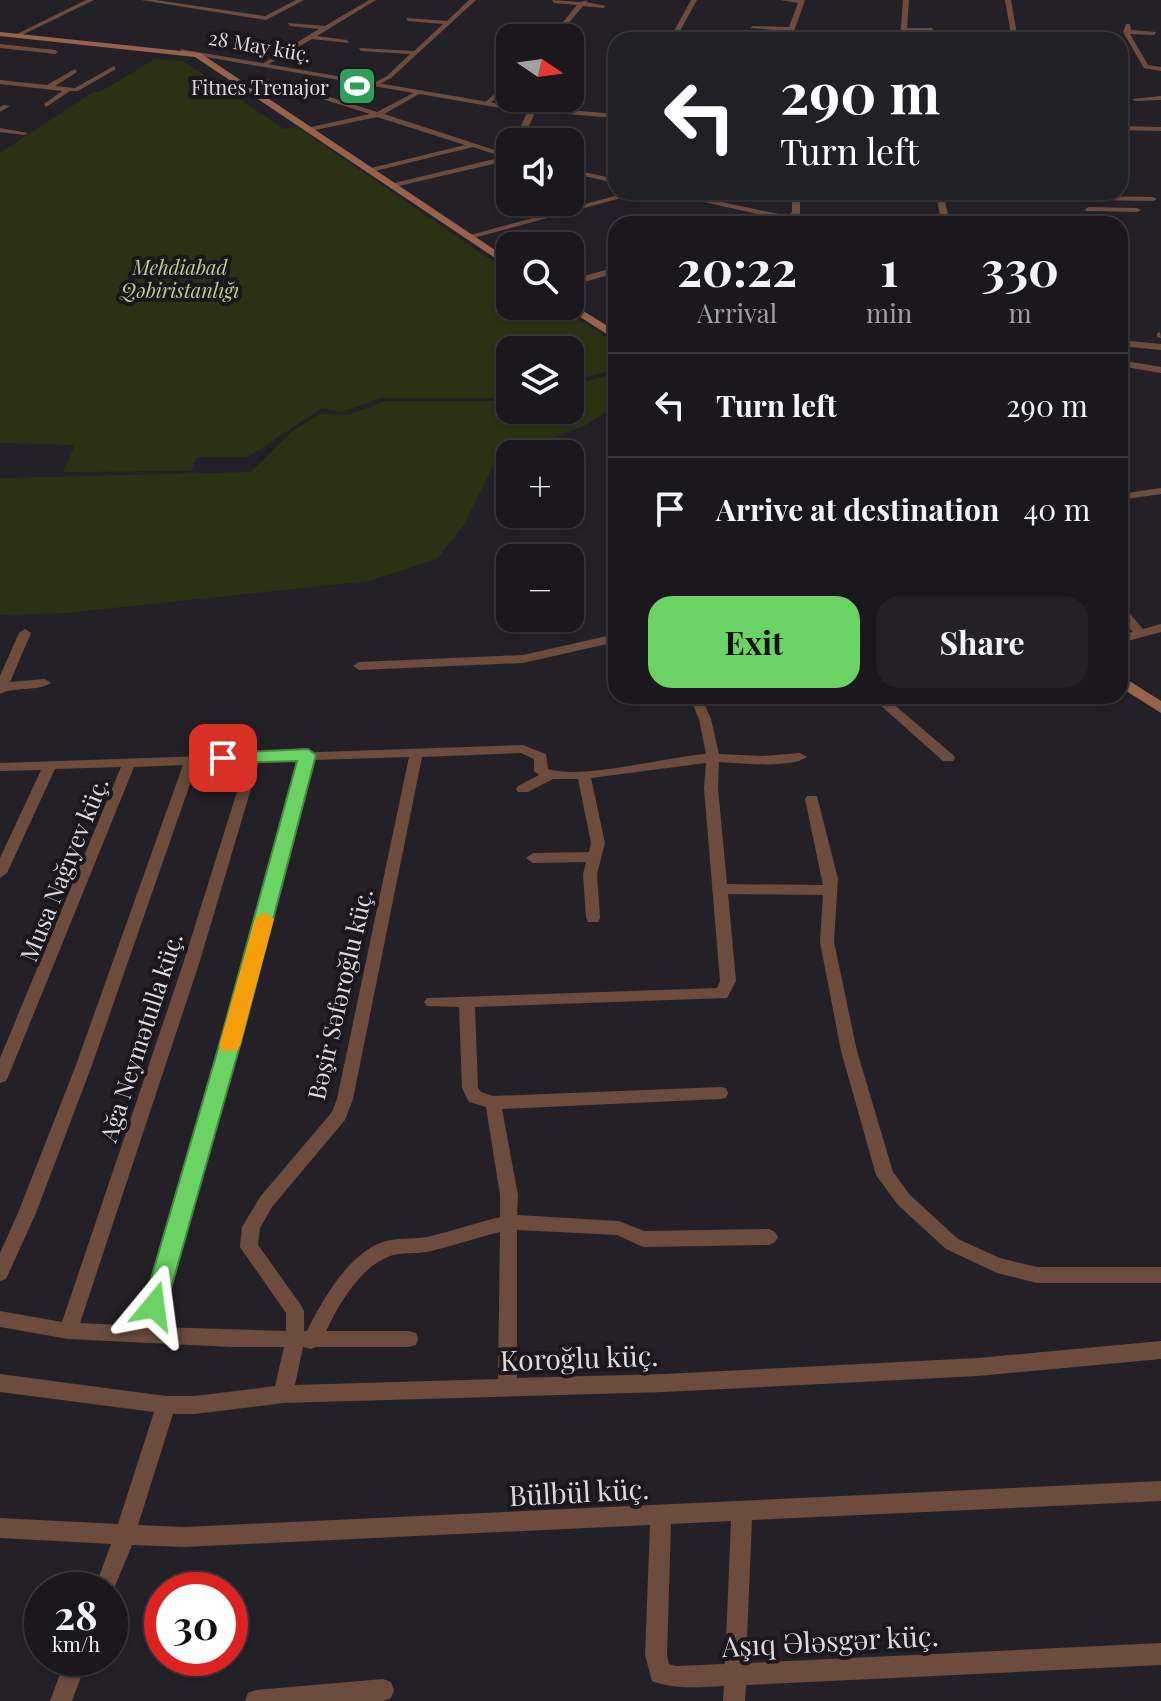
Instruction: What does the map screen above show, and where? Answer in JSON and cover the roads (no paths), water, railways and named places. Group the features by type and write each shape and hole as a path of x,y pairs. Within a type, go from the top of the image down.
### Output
{"main road":[{"name":"28 May küç.","path":"0,34 186,52 206,58 496,256"},
{"path":"206,58 227,57"},
{"path":"584,315 608,331"},
{"path":"1128,685 1161,708"}],"street":[{"path":"18,35 91,0"},
{"path":"144,0 266,18 301,0"},
{"path":"376,84 389,77 473,0"},
{"path":"676,32 694,0"},
{"path":"783,0 801,1 792,32"},
{"path":"906,0 905,30 932,30"},
{"path":"1008,0 1014,32"},
{"path":"358,1 371,1"},
{"path":"265,64 371,1"},
{"path":"554,1 603,6"},
{"path":"565,24 583,2"},
{"path":"350,14 360,15"},
{"path":"408,19 449,23"},
{"path":"290,24 325,28"},
{"path":"753,28 793,29"},
{"path":"1154,33 1127,28 1146,67 1161,69"},
{"path":"311,37 347,42"},
{"path":"0,46 55,52"},
{"path":"361,49 416,53"},
{"name":"28 May küç.","path":"227,57 496,106"},
{"path":"1,82 80,90 114,68"},
{"path":"48,87 75,71"},
{"path":"240,84 259,81 279,83 496,154"},
{"path":"46,105 68,90"},
{"path":"309,130 379,114 419,92"},
{"path":"486,104 496,95"},
{"path":"1135,99 1161,98"},
{"name":"28 May küç.","path":"549,112 608,116"},
{"path":"1128,128 1161,129"},
{"path":"0,130 24,133"},
{"path":"370,171 470,146"},
{"path":"393,186 496,161"},
{"path":"584,174 608,179"},
{"path":"1128,198 1153,199"},
{"path":"467,237 608,200"},
{"path":"701,200 775,216"},
{"path":"1098,216 1137,210"},
{"path":"584,279 608,272"},
{"path":"1128,344 1161,347"},
{"path":"1128,364 1161,370"},
{"path":"1128,496 1161,491"},
{"path":"1128,619 1139,632"},
{"path":"1128,636 1161,628"},
{"path":"1,688 25,633"},
{"path":"359,666 514,660 608,640"},
{"path":"1,688 45,683"},
{"path":"432,1002 722,994 728,981 711,788 713,758 705,719 698,704"},
{"path":"885,704 948,758"},
{"path":"0,767 530,750 541,757 541,771 548,776"},
{"name":"Bəşir Səfəroğlu küç.","path":"283,1394 303,1341 295,1311 249,1247 251,1227 266,1202 339,1115 345,1099 416,754"},
{"path":"146,1335 231,1042 308,755"},
{"name":"Ağa Neymətulla küç.","path":"68,1331 191,964 254,757"},
{"path":"523,789 548,776 713,758 763,760 800,757"},
{"path":"0,1273 27,1213 84,1065 192,759"},
{"name":"Musa Nağıyev küç.","path":"0,1077 128,765"},
{"path":"0,873 49,767"},
{"path":"584,774 598,843 590,874 593,918"},
{"path":"812,799 829,862 831,890 827,942 849,1051 885,1175 904,1200 952,1244 997,1265 1037,1275 1161,1275"},
{"path":"533,858 596,857"},
{"path":"721,889 831,890"},
{"path":"467,1002 470,1088 475,1097 493,1103 720,1093"},
{"path":"493,1103 507,1181 507,1387"},
{"path":"303,1341 353,1274 371,1258 389,1248 424,1245 508,1222 619,1228 643,1239 769,1237"},
{"path":"0,1319 68,1331 146,1335 303,1341 409,1339"},
{"name":"Koroğlu küç.","path":"0,1383 166,1405 283,1394 664,1383 978,1367 1161,1350"},
{"path":"111,1572 166,1405"},
{"name":"Bülbül küç.","path":"0,1528 184,1537 1161,1491"},
{"path":"734,1701 742,1512"},
{"name":"Aşıq Ələsgər küç.","path":"661,1515 656,1655 660,1673 676,1677 736,1675 1161,1654"},
{"path":"61,1701 70,1676"},
{"path":"256,1701 383,1690"}],"place":[{"name":"Fitnes Trenajor","path":"357,86"}],"park label":[{"name":"Mehdiabad Qəbiristanlığı","path":"180,278"}]}
